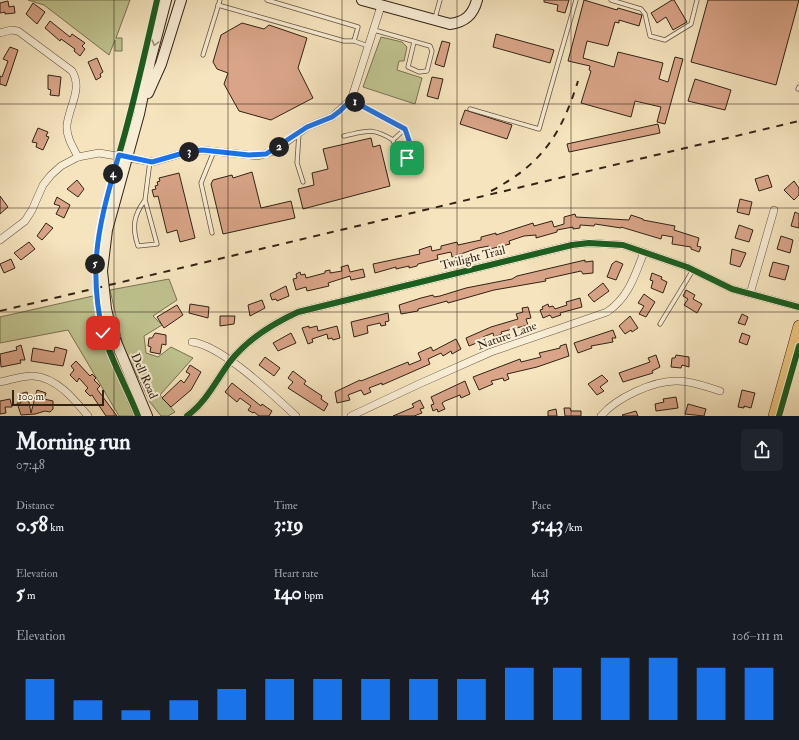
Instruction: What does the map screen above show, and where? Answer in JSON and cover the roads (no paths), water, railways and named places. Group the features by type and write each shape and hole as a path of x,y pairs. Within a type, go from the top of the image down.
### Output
{"main road":[{"path":"774,416 799,326"}],"street":[{"name":"Dell Road","path":"140,114 150,60 166,0"},
{"name":"Dell Road","path":"147,416 111,330 103,287 102,271 107,230 127,156 140,114 161,64 181,0"},
{"path":"362,0 434,21 450,24 462,21 473,12 477,0"},
{"path":"0,240 25,221 32,210 44,184 51,174 78,157 99,153 127,156 150,161 187,152 214,151 249,155 266,154 274,151 299,132 332,117 351,100 381,6"},
{"path":"0,33 11,30 18,31 72,71 76,77 76,90 67,126 70,144 78,157"},
{"path":"750,294 774,210"},
{"name":"Twilight Trail","path":"187,416 200,404 230,361 249,342 264,330 298,312 572,245 606,243 644,252 692,270 732,289 799,307"},
{"name":"Nature Lane","path":"351,416 491,352 607,312 618,304 625,296 644,252"},
{"path":"192,342 209,346 230,361 296,416"},
{"path":"0,382 32,376 51,381 78,404 88,416"},
{"path":"601,416 618,400 669,381 688,382 720,391"}],"lane":[{"path":"203,55 220,0"},
{"path":"267,0 358,27 354,41"},
{"path":"434,21 440,0"},
{"path":"470,109 539,129 576,0"},
{"path":"610,0 641,9 646,14 650,36 665,40 691,24 697,0"},
{"path":"218,5 344,41 354,41 369,46"},
{"path":"374,30 430,46 432,51 427,71 419,72 408,67 414,42"},
{"path":"344,136 373,130 381,132 393,140 399,158 414,155 405,129 351,100"},
{"path":"393,140 405,129"},
{"path":"299,132 297,163 302,182"},
{"path":"212,233 201,183 214,151"},
{"path":"145,200 138,210 133,232 138,246 157,244 145,200 150,161"},
{"path":"660,324 692,270"}],"railway":[{"path":"491,191 509,181 524,170 547,146 564,117 578,81"},
{"path":"0,311 799,121"}]}
